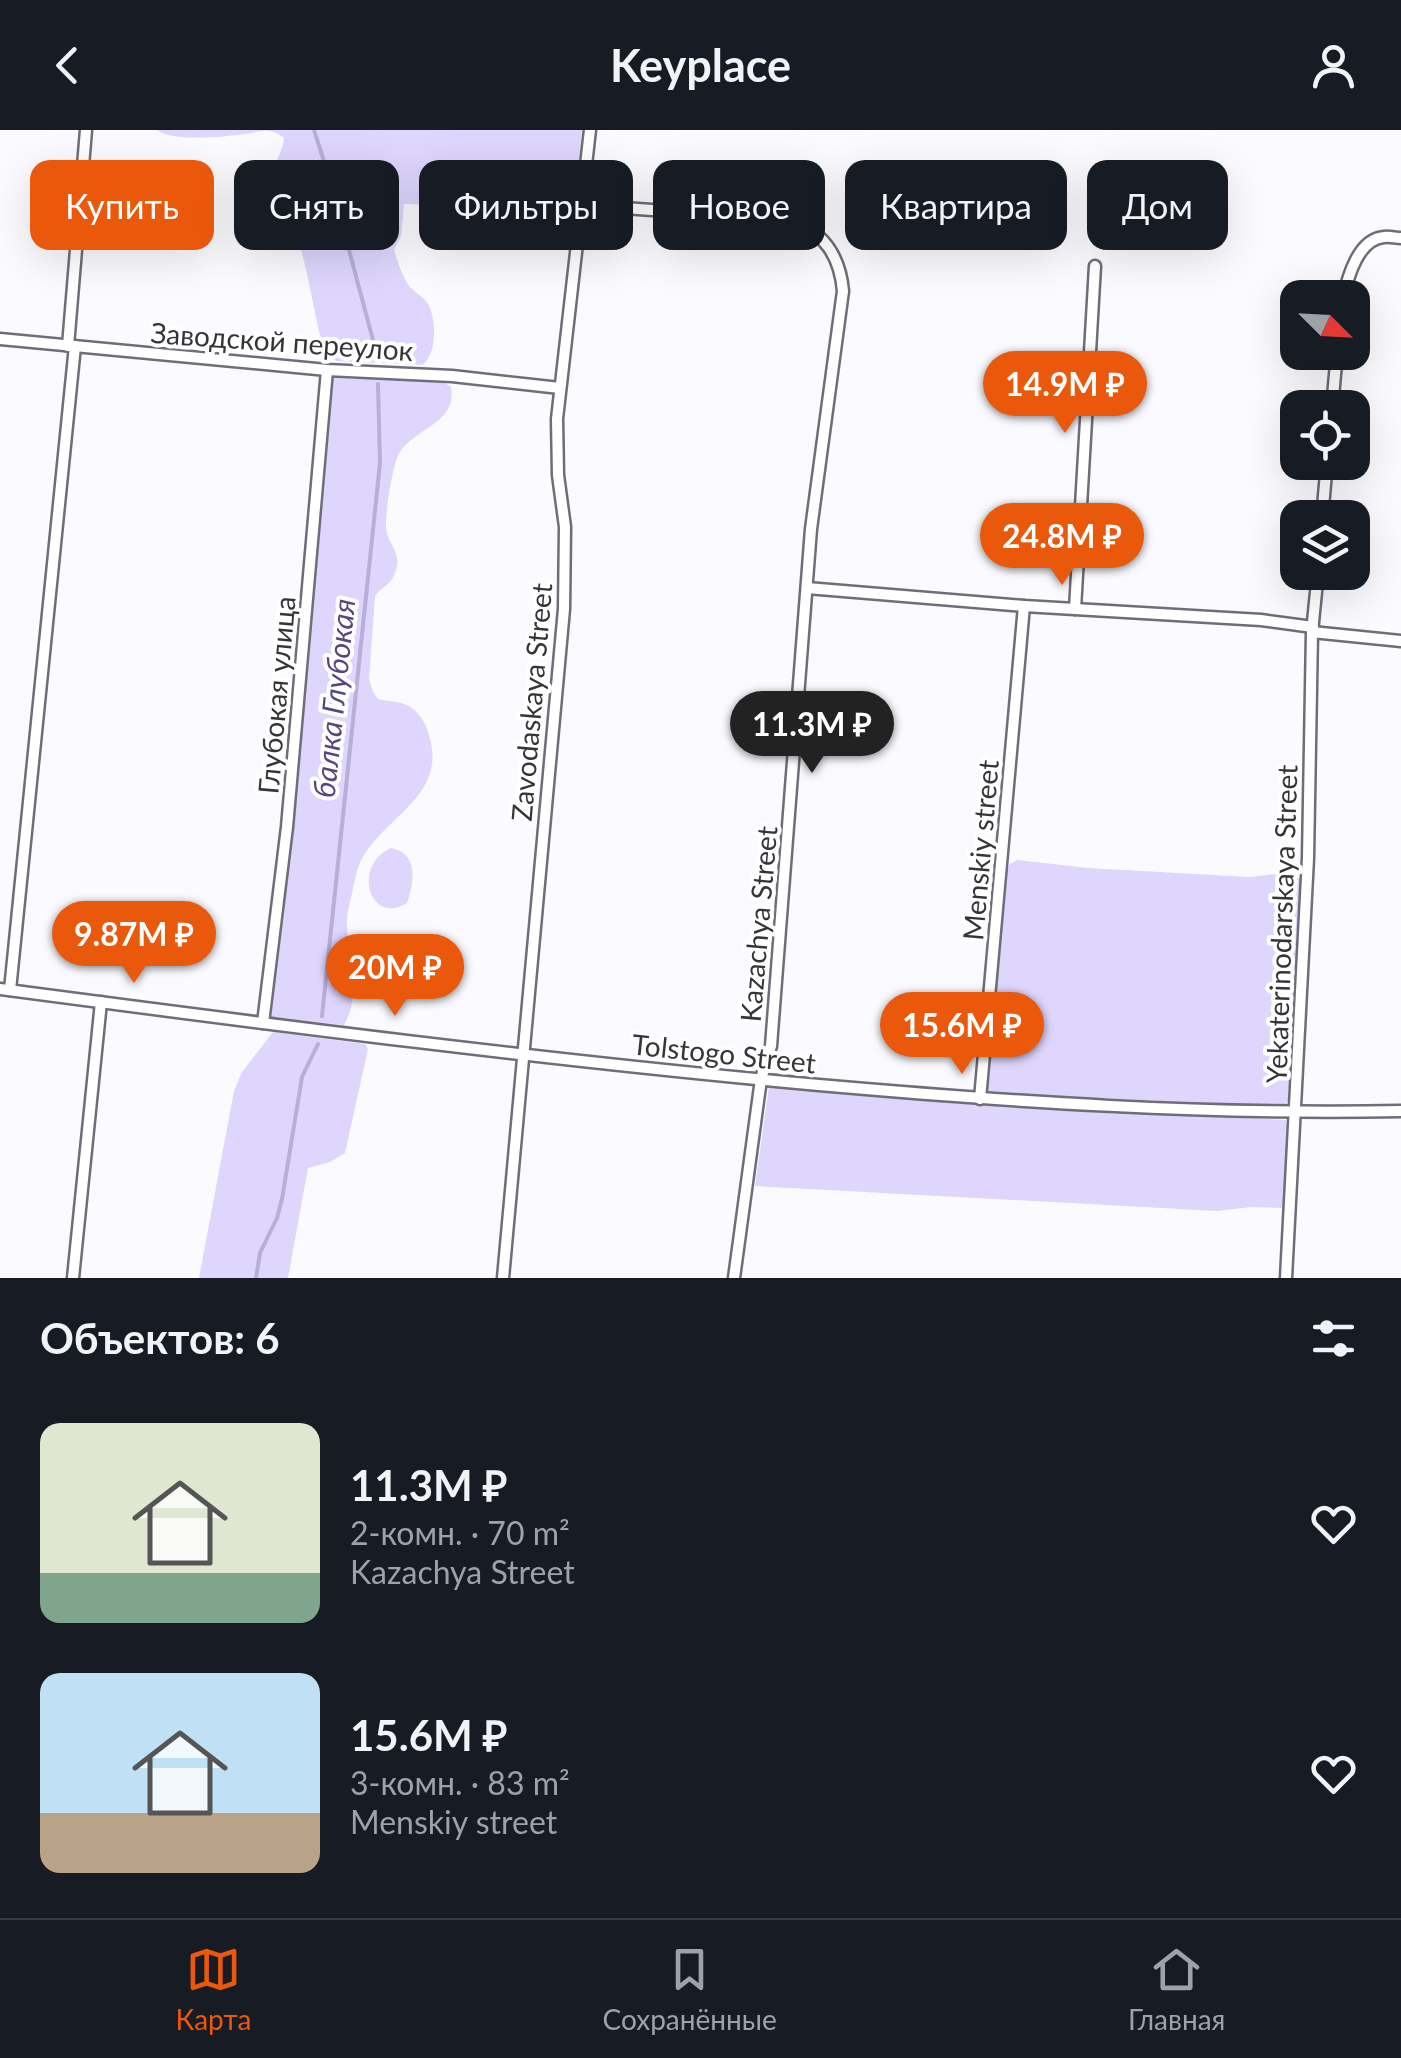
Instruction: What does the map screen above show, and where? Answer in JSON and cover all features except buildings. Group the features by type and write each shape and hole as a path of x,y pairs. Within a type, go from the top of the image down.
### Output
{"street":[{"path":"5,990 71,346 86,130"},
{"name":"Zavodaskaya Street","path":"587,160 590,130"},
{"name":"Kazachya Street","path":"633,208 792,220 825,242 842,272 843,291 814,504 771,1046 761,1080 734,1278"},
{"path":"1348,280 1365,247 1384,237 1401,238"},
{"name":"Zavodaskaya Street","path":"503,1278 564,609 565,526 557,452 560,388 576,250"},
{"path":"1075,609 1095,266"},
{"name":"Заводской переулок","path":"0,339 560,388"},
{"name":"Глубокая улица","path":"263,1023 287,827 327,370"},
{"path":"808,588 1261,620 1401,641"},
{"name":"Yekaterinodarskaya Street","path":"1286,1278 1308,858 1316,590"},
{"name":"Menskiy street","path":"980,1099 1024,606"},
{"name":"Tolstogo Street","path":"5,990 522,1055 980,1099 1170,1110 1401,1110"},
{"path":"73,1278 100,1002"}],"shaded area":[{"path":"157,130 582,130 579,160 419,160 419,205 404,204 399,240 399,160 278,160 284,138 266,131 199,138"},
{"path":"301,250 394,250 407,283 431,311 434,337 427,360 422,365 337,361 328,355"},
{"path":"332,378 442,381 451,387 447,410 403,448 395,464 386,528 397,566 391,580 375,596 369,679 378,699 406,705 420,717 432,750 431,768 416,798 378,837 358,869 347,917 353,989 344,1025 271,1017 298,778"},
{"path":"391,848 406,856 412,870 407,903 394,908 383,907 375,900 369,879 371,867"},
{"path":"1017,860 1249,877 1285,873 1301,879 1291,1092 1287,1103 1283,1107 987,1090 1007,870"},
{"path":"273,1032 365,1044 368,1049 345,1153 308,1168 288,1278 199,1278 234,1091 242,1072"},
{"path":"769,1086 978,1105 1286,1120 1284,1208 1217,1211 755,1186"}],"waterway":[{"name":"балка Глубокая","path":"314,130 377,355"},
{"name":"балка Глубокая","path":"322,1016 380,463 378,384"},
{"name":"балка Глубокая","path":"256,1278 260,1253 282,1199 302,1077 318,1044"}]}
